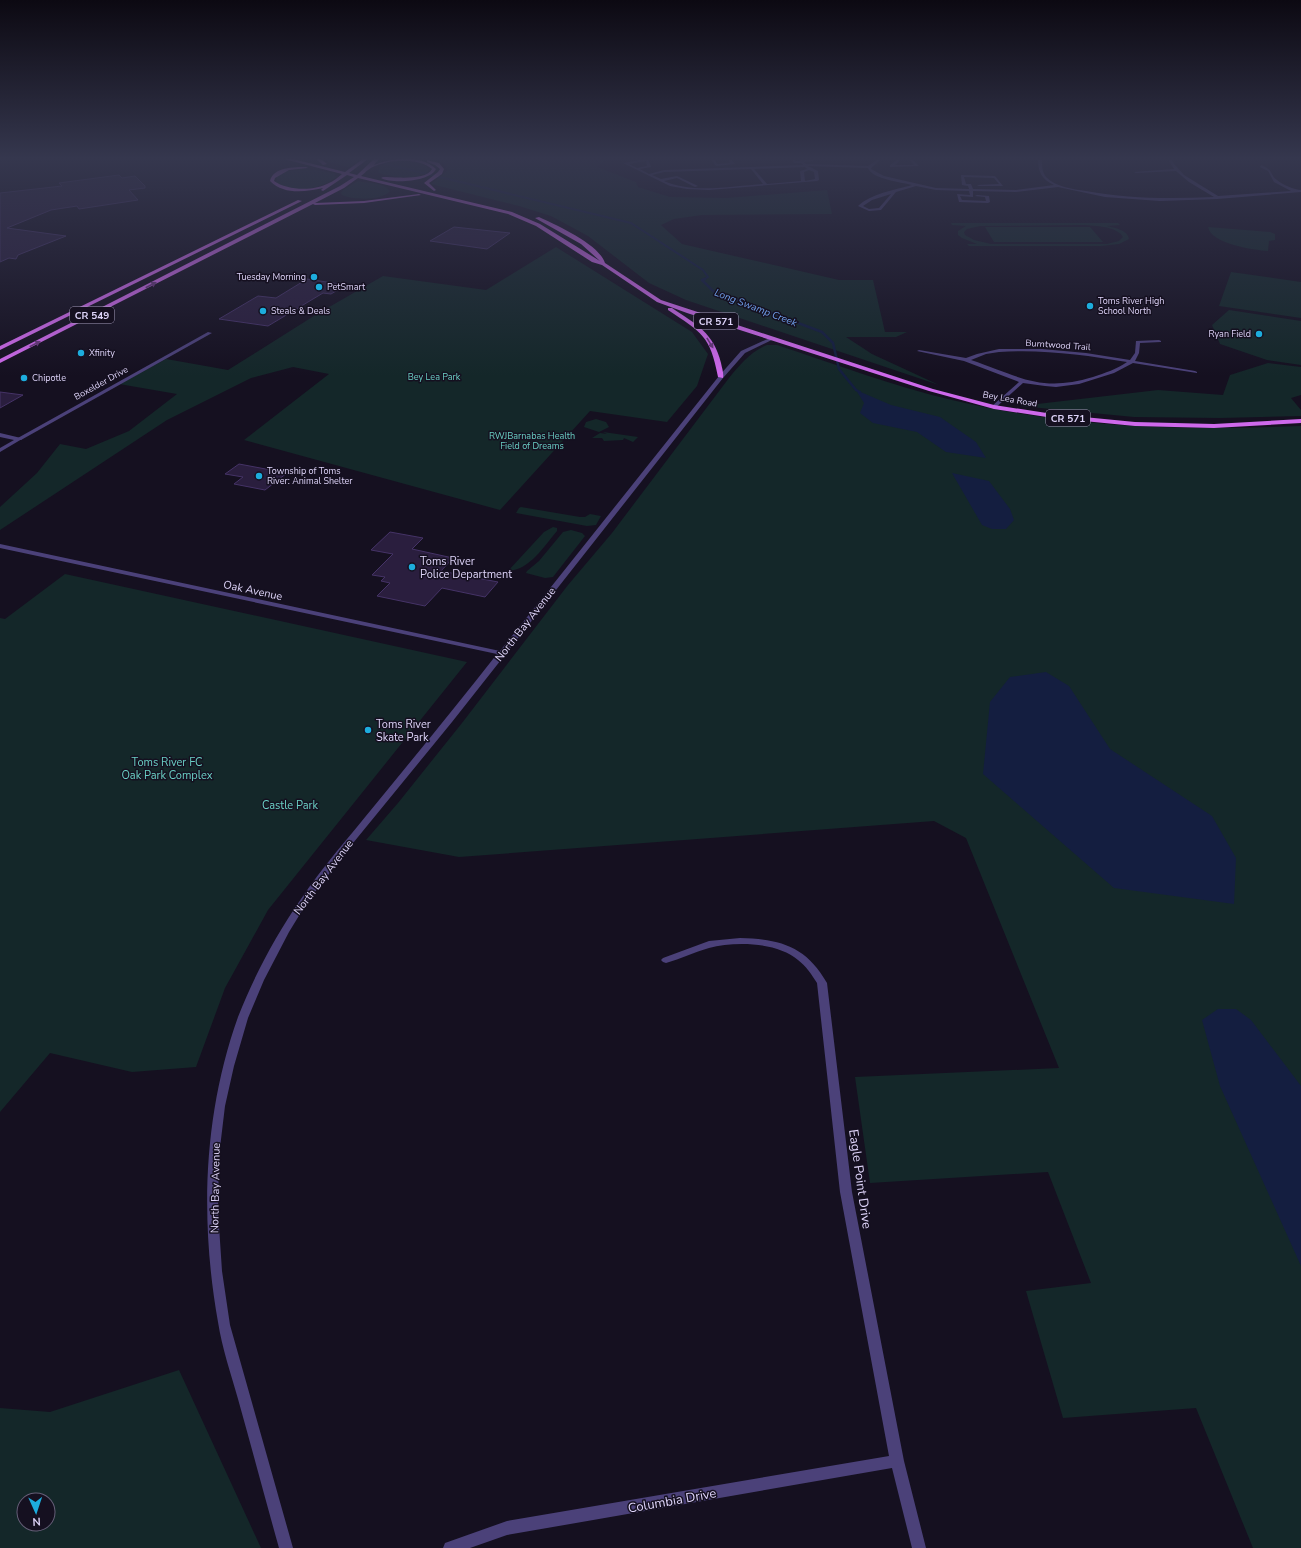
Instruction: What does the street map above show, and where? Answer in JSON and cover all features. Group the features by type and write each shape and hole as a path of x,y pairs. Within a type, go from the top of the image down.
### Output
{"main road":[{"name":"CR 549","path":"0,348 238,231"},
{"path":"239,240 238,236 247,231"},
{"name":"CR 549","path":"0,361 256,231"},
{"name":"CR 571","path":"548,231 594,261 604,264 659,301 689,312 774,338"},
{"name":"CR 571","path":"563,231 602,259 604,264"},
{"path":"154,272 184,267"},
{"path":"0,354 80,312 137,286 139,283 136,281"},
{"path":"659,301 700,330 709,339 715,351 721,376"},
{"name":"Bey Lea Road","path":"774,338 842,362 931,390 994,407 1053,416 1135,424 1214,426 1301,422"}],"street":[{"name":"Boxelder Drive","path":"0,450 210,333"},
{"name":"North Bay Avenue","path":"286,1548 224,1325 216,1271 212,1211 214,1156 220,1106 229,1066 244,1018 259,980 285,931 305,899 346,846 449,720 721,376 743,352 774,338"},
{"path":"919,352 966,360 1022,381 1046,385 1073,384 1106,374 1133,362 1139,352 1138,342 1159,341"},
{"name":"Burntwood Trail","path":"966,360 977,355 990,352 1040,350 1075,352 1161,368 1194,372"},
{"path":"994,407 1022,381"},
{"path":"0,435 19,439"},
{"name":"Oak Avenue","path":"0,546 502,653"},
{"name":"Eagle Point Drive","path":"666,960 714,944 748,942 773,944 792,952 809,964 822,983 846,1192 897,1461 919,1548"},
{"name":"Columbia Drive","path":"450,1548 507,1528 897,1461"}],"green space":[{"path":"579,231 668,231 682,244 839,280 873,280 885,332 907,332 896,337 846,337 872,354 939,385 686,300 649,283 588,236"},
{"path":"958,231 965,231 965,235 974,240 991,244 1107,244 1119,241 1123,237 1116,231 1124,231 1129,239 1119,244 1101,246 969,246 967,244 977,244 958,235"},
{"path":"988,231 1094,231 1103,242 994,242"},
{"path":"1210,231 1270,232 1275,234 1275,240 1269,241 1268,251 1234,245 1217,238"},
{"name":"Bey Lea Park","path":"556,247 692,332 708,354 697,386 667,422 590,411 500,510 244,440 329,374 293,367 251,378 167,420 0,530 0,507 37,473 60,444 86,449 129,431 177,394 119,384 166,359 228,370 317,314 383,276 486,290"},
{"path":"1231,272 1301,282 1301,318 1219,306"},
{"name":"Ryan Field","path":"1229,310 1301,321 1301,365 1267,360 1220,344 1212,325"},
{"path":"767,345 777,345 886,381 952,400 1039,417 1082,422 1169,427 1213,428 1301,426 1301,1548 1253,1548 1196,1408 1063,1418 1026,1291 1091,1283 1048,1172 870,1183 855,1077 1059,1068 966,838 934,821 459,857 366,840 398,803 462,723 568,585 612,533 729,378 750,355"},
{"path":"1268,363 1301,367 1301,395 1291,398 1301,410 1301,416 1220,418 1134,417 1020,406 1158,390 1223,395 1230,375"},
{"path":"596,419 606,422 609,427 599,432 584,427 586,422"},
{"path":"603,432 638,437 633,442 624,438 623,440 604,441 602,438 592,438 600,433 607,434"},
{"path":"521,507 580,517 585,517 590,514 601,516 596,525 587,526 516,513"},
{"path":"553,527 557,528 557,531 530,562 516,570 508,571 544,532"},
{"path":"571,530 582,533 585,536 553,577 545,578 526,573 539,561 563,532"},
{"name":"Toms River FC Oak Park Complex","path":"65,574 467,662 268,910 225,988 196,1067 132,1072 50,1053 0,1112 0,618 5,619"},
{"path":"179,1370 261,1548 0,1548 0,1408 50,1412"}],"water":[{"path":"856,390 891,405 940,417 976,442 986,458 946,452 917,432 873,423 860,413 864,403"},
{"path":"952,473 989,481 1010,509 1014,520 1006,529 992,529 982,525"},
{"path":"1046,672 1069,686 1110,749 1212,816 1236,858 1234,904 1114,888 983,774 990,702 1010,677"},
{"path":"1218,1009 1236,1009 1251,1020 1301,1086 1301,1266 1220,1086 1202,1020"}],"building":[{"path":"0,231 31,231 66,236 18,255 16,259 9,258 0,262"},
{"path":"447,231 494,231 510,233 487,249 430,241"},
{"name":"Steals & Deals","path":"307,279 346,285 331,294 323,293 268,326 219,319 258,296 276,298"},
{"path":"0,392 23,395 0,408"},
{"name":"Township of Toms River: Animal Shelter","path":"239,464 287,473 265,490 234,484 243,477 225,474"},
{"name":"Toms River Police Department","path":"390,532 423,538 412,549 453,558 441,571 498,582 485,597 442,588 425,606 377,596 390,583 381,581 385,577 372,575 393,554 371,550"}],"waterway":[{"name":"Long Swamp Creek","path":"644,231 703,270 708,277 704,279"},
{"name":"Long Swamp Creek","path":"704,279 702,280 713,291 822,332 833,343 839,369 856,390 860,392"}],"place":[{"name":"Tuesday Morning","path":"314,277"},
{"name":"PetSmart","path":"319,287"},
{"name":"Toms River High School North","path":"1090,306"},
{"name":"Steals & Deals","path":"263,311"},
{"name":"Ryan Field","path":"1259,334"},
{"name":"Xfinity","path":"81,353"},
{"name":"Chipotle","path":"24,378"},
{"name":"Township of Toms River: Animal Shelter","path":"259,476"},
{"name":"Toms River Police Department","path":"412,567"},
{"name":"Toms River Skate Park","path":"368,730"}],"park label":[{"name":"RWJBarnabas Health Field of Dreams","path":"532,442"},
{"name":"Castle Park","path":"290,805"}]}
